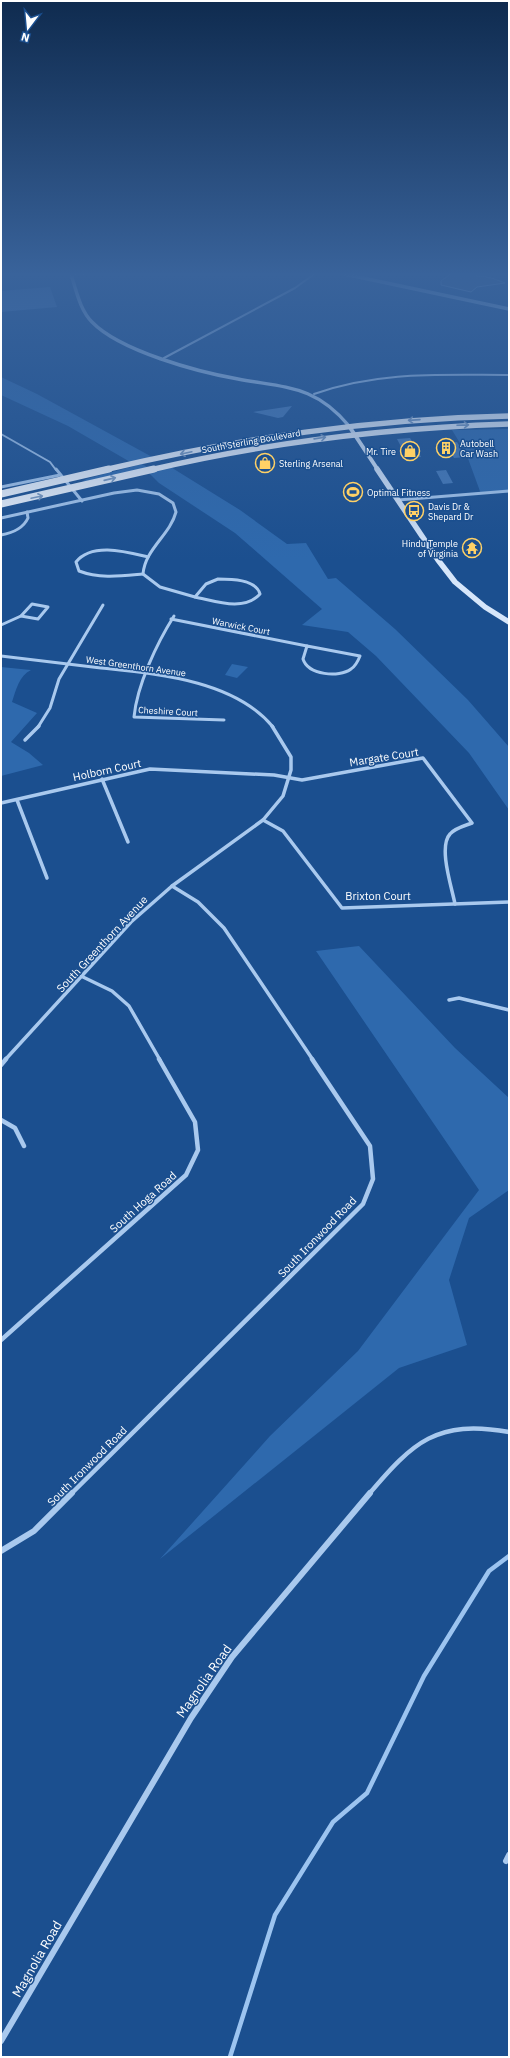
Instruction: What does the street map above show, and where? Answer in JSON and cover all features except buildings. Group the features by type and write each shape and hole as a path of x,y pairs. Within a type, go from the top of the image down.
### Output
{"main road":[{"name":"South Sterling Boulevard","path":"1,494 62,478 230,443 349,426 441,418 509,416"},
{"name":"South Sterling Boulevard","path":"1,504 232,452 354,434 430,427 509,424"},
{"path":"349,426 438,560 455,582 485,608 509,622"}],"street":[{"path":"197,368 224,376 274,384 314,394 336,408 349,426"},
{"path":"314,394 345,383 375,377 509,375"},
{"path":"1,434 50,462 82,501"},
{"path":"1,439 6,437"},
{"path":"1,487 62,478"},
{"path":"1,518 82,501 117,491 139,490 157,493 173,504 176,514 167,532 148,557 144,566 143,574"},
{"path":"398,500 509,492"},
{"path":"1,535 18,530 23,526 28,518 27,512"},
{"path":"148,557 117,552 97,551 82,554 76,562 79,571 113,576 143,574 152,582 163,588 195,597 247,604 255,600 260,592 256,586 243,582 218,579 206,584 195,597"},
{"path":"1,626 21,616 32,604 48,607 38,619 21,616"},
{"path":"25,740 39,725 50,708 59,679 103,605"},
{"name":"Warwick Court","path":"147,673 173,617 360,656 356,666 351,670 340,674 324,673 312,669 304,662 303,657 307,646"},
{"name":"West Greenthorn Avenue","path":"1,656 181,678 230,695 252,708 272,725 286,746 291,757 290,778"},
{"name":"Cheshire Court","path":"147,673 133,712 134,718 224,720"},
{"name":"Margate Court","path":"290,778 302,780 423,758 472,823 455,830 448,836 444,849 455,904"},
{"name":"Holborn Court","path":"1,803 102,779 150,770 274,774 290,778"},
{"name":"South Greenthorn Avenue","path":"1,1065 83,977 131,922 172,886 263,820 282,796 290,778"},
{"path":"102,779 128,842"},
{"path":"17,800 46,878"},
{"name":"Brixton Court","path":"263,820 283,831 342,908 509,902"},
{"name":"South Ironwood Road","path":"1,1551 34,1532 363,1204 373,1179 370,1146 231,937 212,912 190,895 172,886"},
{"name":"South Hoga Road","path":"1,1340 186,1175 198,1150 195,1122 128,1006 112,991 83,977"},
{"path":"449,1000 459,998 509,1010"},
{"path":"1,1120 15,1128 24,1146"},
{"name":"Magnolia Road","path":"1,2041 191,1718 232,1657 395,1464 424,1440 458,1428 488,1428 509,1432"}],"shaded area":[{"path":"1,377 37,394 154,458 132,463 68,426 1,395"},
{"path":"509,429 509,491 481,494 466,453 452,430"},
{"path":"142,464 149,468 82,482 86,479"},
{"path":"169,466 240,510 287,544 306,543 328,579 336,578 395,629 468,700 509,747 509,810 469,753 376,656 348,632 302,625 322,609 235,533 159,483 147,471"},
{"path":"232,664 248,667 237,678 225,675"},
{"path":"1,667 31,670 21,680 12,702 37,713 11,742 29,753 43,765 1,776"},
{"path":"359,946 455,1048 509,1098 509,1190 469,1218 449,1280 467,1345 399,1368 160,1559 270,1436 358,1351 479,1190 316,951"}],"waterway":[{"path":"230,2057 275,1915 333,1822 367,1793 424,1676 489,1571 509,1556"}],"place":[{"name":"Autobell Car Wash","path":"446,448"},
{"name":"Mr. Tire","path":"410,451"},
{"name":"Sterling Arsenal","path":"265,463"},
{"name":"Optimal Fitness","path":"353,492"},
{"name":"Davis Dr & Shepard Dr","path":"414,511"},
{"name":"Hindu Temple of Virginia","path":"472,548"}]}
